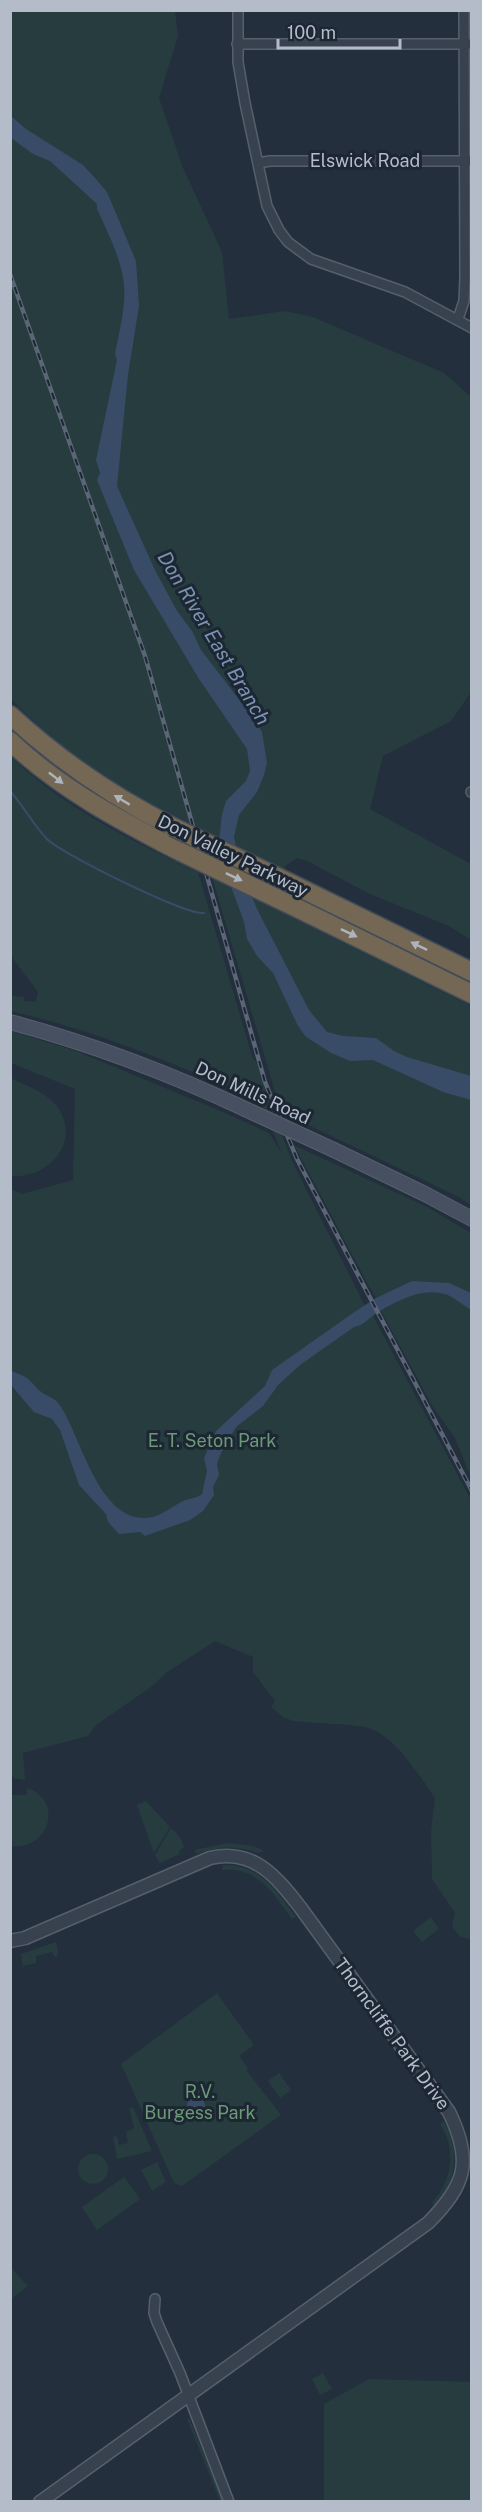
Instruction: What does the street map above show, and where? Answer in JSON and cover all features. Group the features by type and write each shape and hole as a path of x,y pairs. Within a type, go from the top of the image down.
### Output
{"highway":[{"name":"Don Valley Parkway","path":"10,715 42,744 92,782 173,828 471,972"},
{"name":"Don Valley Parkway","path":"10,741 75,792 129,825 471,994"}],"main road":[{"name":"Don Mills Road","path":"10,1022 113,1053 188,1082 425,1194 471,1219"}],"street":[{"path":"238,10 238,62 258,163 270,214 288,242 320,263 405,292 471,328"},
{"path":"458,319 468,278 468,44 464,10"},
{"path":"237,44 468,44"},
{"name":"Elswick Road","path":"258,163 270,161 468,161"},
{"name":"Thorncliffe Park Drive","path":"10,1941 25,1938 210,1858 228,1856 248,1859 262,1865 278,1879 300,1907 449,2112 461,2136 464,2156 459,2184 447,2203 428,2223 40,2502"},
{"path":"155,2299 154,2313 157,2322 189,2396 230,2502"}],"green space":[{"path":"11,11 175,11 178,36 159,98 183,168 222,252 229,319 285,311 313,317 444,373 471,397 471,692 451,721 383,756 370,809 471,864 471,940 449,926 370,894 307,861 297,858 285,866 293,918 471,1006 471,1205 459,1197 281,1112 197,826 146,801 98,772 53,738 11,699"},
{"name":"E. T. Seton Park","path":"10,756 52,791 99,822 198,872 252,1056 257,1064 292,1161 365,1306 373,1316 471,1500 471,1940 459,1936 452,1926 455,1913 432,1879 431,1832 435,1798 407,1759 382,1734 372,1729 293,1721 283,1717 271,1707 275,1701 253,1672 253,1657 215,1641 166,1673 151,1687 96,1725 88,1736 23,1753 25,1780 13,1778 10,1767 11,1189 22,1194 73,1180 75,1089 11,1063 11,1031 76,1051 223,1112 269,1133 282,1154 261,1102 138,1050 75,1028 11,1011 11,996 24,997 24,1001 36,1002 38,992 11,956"},
{"path":"11,1078 48,1097 61,1114 66,1127 65,1140 60,1152 52,1162 26,1175 11,1176"},
{"path":"294,1145 427,1207 471,1233 471,1478 455,1438 433,1407 381,1311 389,1307 382,1295 376,1298 370,1288"},
{"path":"10,1787 11,1795 27,1795 27,1788 39,1794 46,1803 48,1823 43,1833 24,1845 11,1846"},
{"path":"146,1801 170,1827 154,1853 137,1805"},
{"path":"171,1828 180,1837 184,1847 179,1851 180,1854 160,1863 155,1855"},
{"path":"228,1843 253,1846 264,1851 258,1853 228,1847 197,1854 194,1850"},
{"path":"223,1865 247,1869 266,1880 296,1917 292,1919 271,1891 255,1877 245,1872 222,1870"},
{"path":"431,1917 439,1929 422,1942 413,1931"},
{"path":"56,1942 58,1952 56,1958 52,1952 36,1956 36,1963 23,1966 21,1954"},
{"name":"R.V. Burgess Park","path":"217,1993 254,2045 239,2056 248,2068 246,2070 281,2115 182,2186 174,2183 121,2064"},
{"path":"279,2073 291,2090 280,2098 268,2081"},
{"path":"133,2107 152,2151 117,2159 113,2137 117,2136 119,2145 128,2143 126,2132 134,2128 129,2108"},
{"path":"444,2121 453,2143 454,2165 448,2187 434,2206 432,2203 444,2185 450,2165 449,2144 440,2124"},
{"path":"93,2154 99,2155 107,2163 107,2175 99,2183 93,2184 87,2183 79,2175 78,2169 79,2163 87,2155"},
{"path":"157,2162 166,2182 152,2191 141,2170"},
{"path":"124,2177 140,2199 97,2230 82,2207"},
{"path":"10,2267 28,2286 11,2299 10,2299"},
{"path":"323,2373 332,2389 320,2395 312,2379"},
{"path":"369,2379 471,2382 471,2501 324,2501 324,2404"},
{"path":"188,2418 190,2420 223,2501 220,2501"}],"water":[{"path":"11,116 26,129 83,165 95,178 107,192 136,261 139,306 128,375 117,486 155,570 177,611 192,631 201,650 262,732 267,763 264,775 257,792 239,815 234,837 242,873 257,909 309,1010 327,1032 343,1036 376,1038 407,1057 471,1076 471,1100 443,1092 373,1060 350,1061 331,1053 305,1036 273,973 257,956 247,939 244,922 222,862 219,841 226,801 246,781 250,771 247,749 199,679 134,570 97,480 100,473 96,460 117,360 115,354 123,310 124,284 120,265 97,204 50,161 33,154 11,138"},
{"path":"412,1281 449,1283 471,1293 471,1310 448,1295 420,1293 393,1303 361,1325 354,1327 300,1365 278,1385 263,1406 236,1427 221,1453 217,1464 219,1475 213,1487 214,1495 203,1511 190,1520 145,1536 140,1532 119,1534 108,1522 106,1514 79,1485 60,1430 52,1419 34,1412 11,1385 11,1371 27,1378 40,1391 57,1402 105,1494 119,1509 134,1517 153,1517 202,1494 207,1471 204,1458 216,1431 265,1386 272,1370 376,1298"},
{"path":"196,2097 202,2100 205,2106 202,2112 196,2115 190,2112 187,2106 190,2100"}],"waterway":[{"path":"10,791 42,834 57,846 150,895 174,905 204,913"}],"railway":[{"path":"10,274 145,656 265,1082 297,1159 472,1491"}],"water label":[{"name":"Don River East Branch","path":"214,638"}]}
